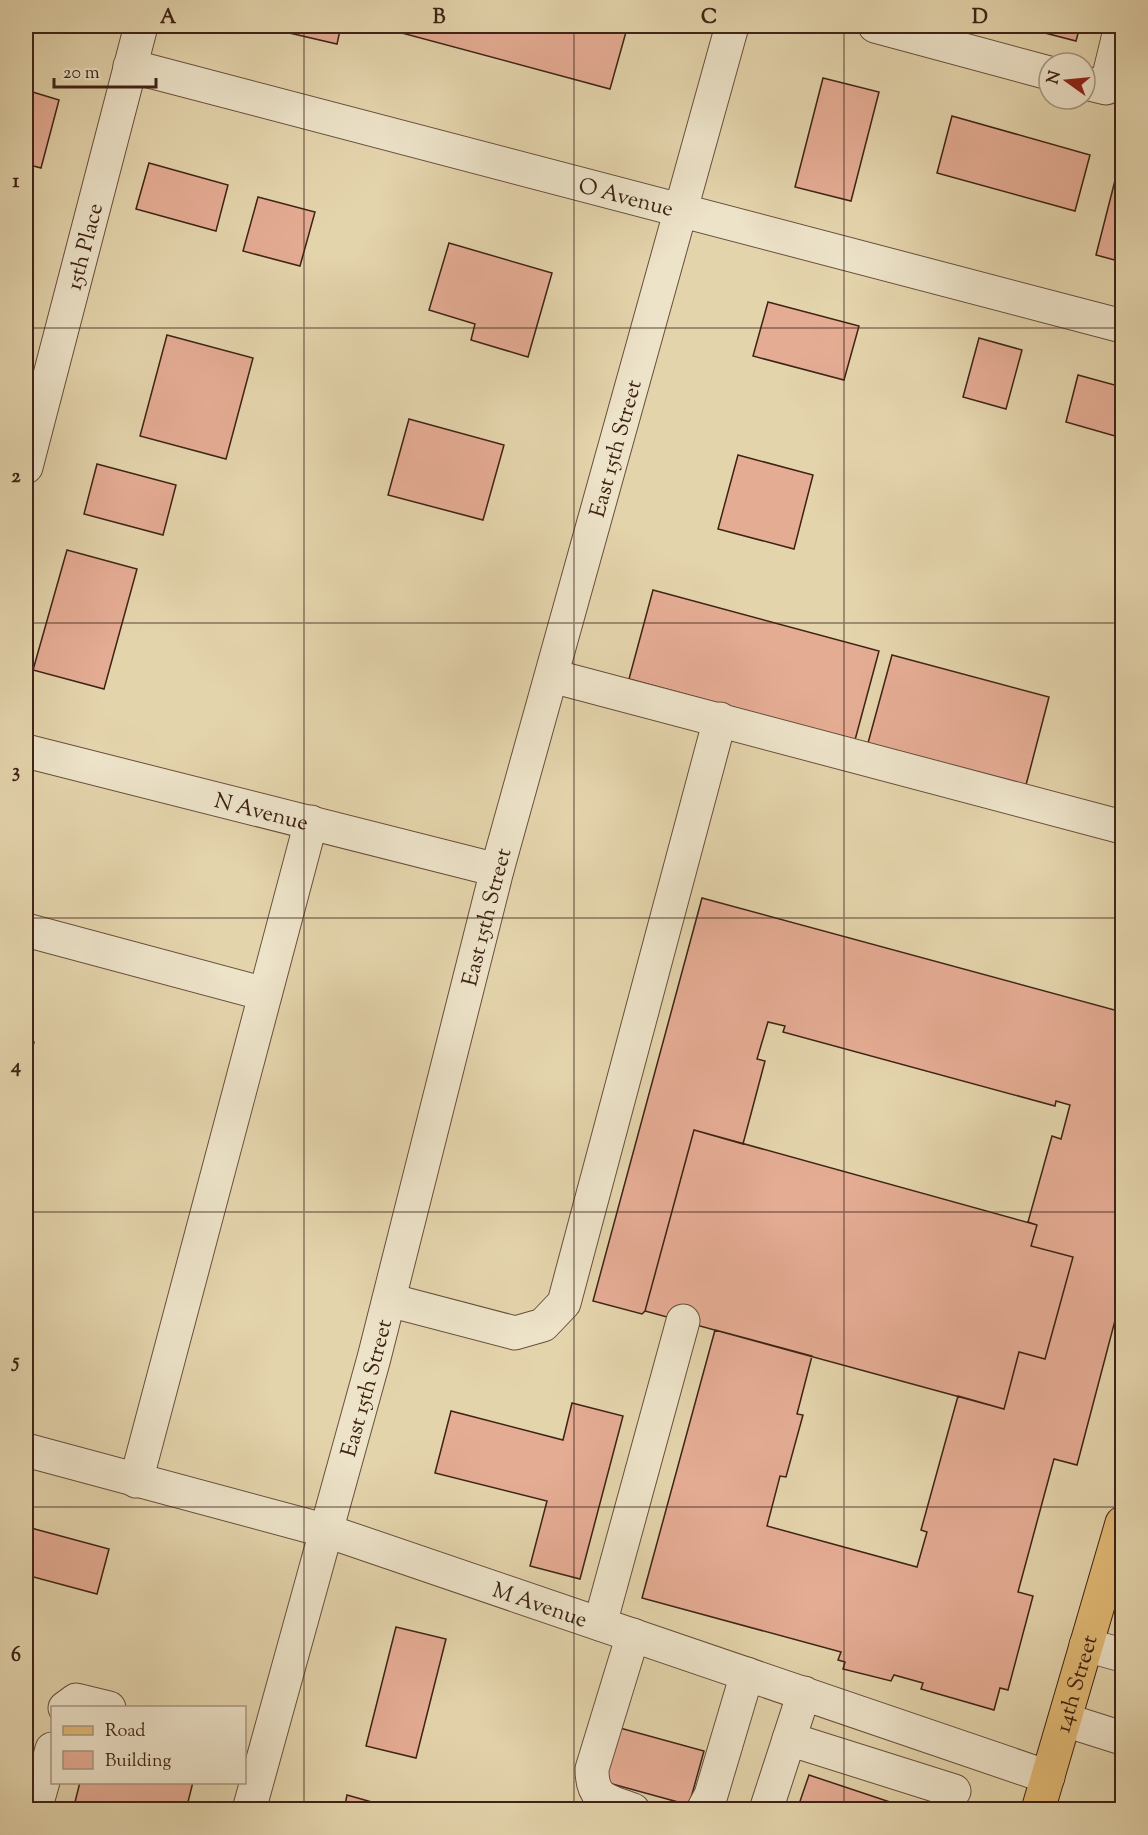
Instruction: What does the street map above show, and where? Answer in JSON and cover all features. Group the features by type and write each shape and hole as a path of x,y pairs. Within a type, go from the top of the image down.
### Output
{"main road":[{"name":"14th Street","path":"1038,1809 1122,1523"}],"street":[{"name":"15th Place","path":"26,467 141,26"},
{"name":"East 15th Street","path":"249,1809 254,1757 327,1531 389,1300 497,870 732,26"},
{"path":"875,26 1037,70"},
{"path":"1097,86 1106,88 1121,26"},
{"name":"O Avenue","path":"130,66 1122,326"},
{"path":"552,676 1122,827"},
{"path":"389,1300 515,1333 543,1325 564,1303 720,719"},
{"name":"N Avenue","path":"26,751 497,870"},
{"path":"136,1481 310,822"},
{"path":"26,930 265,994"},
{"path":"600,1624 683,1321"},
{"name":"M Avenue","path":"26,1450 327,1531 1048,1776"},
{"path":"633,1635 592,1769 592,1786 601,1798 633,1809"},
{"path":"1086,1645 1122,1655"},
{"path":"703,1809 711,1795 747,1674"},
{"path":"766,1809 804,1693"},
{"path":"67,1706 76,1700 104,1706"},
{"path":"1065,1720 1122,1738"},
{"path":"789,1739 951,1800 967,1749"},
{"path":"35,1809 51,1753"}],"building":[{"path":"273,26 341,26 337,44 272,29"},
{"path":"388,26 601,26 626,32 610,89 387,29"},
{"path":"1018,26 1080,26 1076,41"},
{"path":"823,78 879,92 851,201 795,187"},
{"path":"26,90 59,100 41,168 26,164"},
{"path":"952,116 1090,155 1075,211 937,173"},
{"path":"1122,153 1122,262 1096,255"},
{"path":"149,163 228,185 216,231 136,209"},
{"path":"258,197 315,212 300,266 243,251"},
{"path":"449,243 552,273 528,357 471,340 475,324 429,310"},
{"path":"768,302 859,326 844,380 753,356"},
{"path":"167,335 253,358 226,459 140,436"},
{"path":"979,338 1022,350 1006,409 963,397"},
{"path":"1078,375 1122,387 1122,438 1066,422"},
{"path":"409,419 504,445 483,520 388,495"},
{"path":"738,455 813,475 794,549 718,529"},
{"path":"97,464 176,485 163,535 84,514"},
{"path":"67,550 137,569 104,689 33,670"},
{"path":"653,590 879,651 855,740 629,679"},
{"path":"892,655 1049,697 1026,785 868,743"},
{"path":"702,898 1122,1012 1122,1294 1077,1465 1054,1459 1018,1592 1033,1596 1008,1690 1000,1688 994,1710 921,1689 923,1683 894,1675 891,1681 843,1669 845,1662 838,1660 841,1652 642,1598 715,1330 812,1356 797,1414 803,1415 786,1477 780,1476 767,1526 917,1567 927,1532 921,1530 958,1396 1004,1409 1019,1352 1045,1359 1073,1257 1031,1246 1037,1225 1028,1222 1052,1136 1061,1139 1070,1105 1056,1101 1055,1106 783,1032 785,1026 768,1022 757,1059 765,1061 743,1144 694,1130 645,1311 642,1314 593,1301"},
{"path":"26,1040 34,1042 26,1074"},
{"path":"694,1130 1037,1225 1031,1246 1073,1257 1045,1359 1019,1352 1004,1409 645,1311"},
{"path":"572,1403 623,1416 580,1579 530,1566 547,1501 435,1473 451,1411 563,1440"},
{"path":"31,1528 109,1549 97,1594 26,1575 26,1550"},
{"path":"396,1627 446,1639 416,1758 366,1746"},
{"path":"620,1728 704,1751 689,1805 605,1782"},
{"path":"809,1775 902,1806 901,1810 797,1810"},
{"path":"80,1784 192,1784 186,1810 73,1810"},
{"path":"347,1795 400,1810 344,1810"}]}
